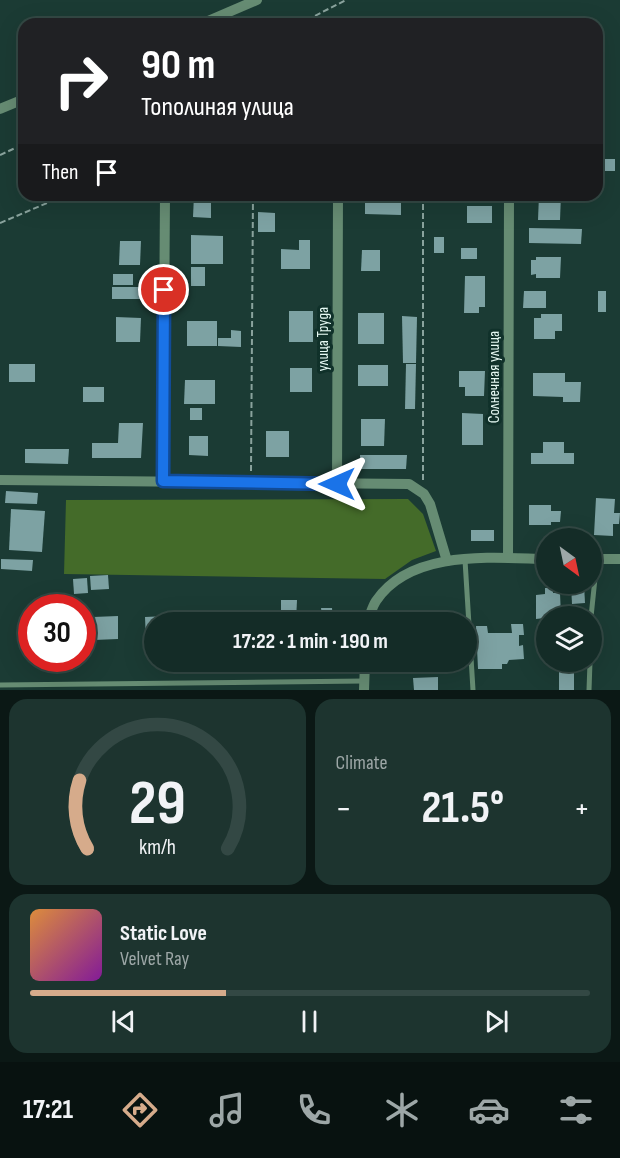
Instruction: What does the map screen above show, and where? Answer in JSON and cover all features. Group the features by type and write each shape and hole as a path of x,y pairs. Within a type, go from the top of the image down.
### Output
{"street":[{"path":"215,18 257,0"},
{"path":"0,110 18,102"},
{"path":"163,481 165,201"},
{"name":"улица Труда","path":"337,484 338,201"},
{"name":"Солнечная улица","path":"508,558 509,201"},
{"path":"0,474 0,481 409,484 424,494 430,504 447,561"},
{"path":"371,612 376,601 397,581 423,568 447,561 536,559"},
{"path":"602,559 620,559"}],"lane":[{"path":"465,560 473,690"},
{"path":"590,672 590,690"},
{"path":"0,685 364,685"}],"path":[{"path":"311,18 346,0"},
{"path":"0,155 18,147"},
{"path":"0,223 52,201"},
{"path":"251,483 253,201"},
{"path":"423,201 424,494"}],"green space":[{"path":"408,499 423,514 436,551 412,560 385,579 64,574 66,500"}],"building":[{"path":"603,159 615,159 615,171 603,171"},
{"path":"194,201 211,201 211,218 193,217"},
{"path":"300,201 324,201 324,203 300,203"},
{"path":"365,201 401,201 401,215 365,214"},
{"path":"539,201 561,201 560,220 538,220"},
{"path":"467,206 492,206 492,223 467,223"},
{"path":"258,212 275,213 275,232 258,232"},
{"path":"529,228 582,229 581,244 529,243"},
{"path":"191,235 223,236 223,264 191,264"},
{"path":"434,237 444,237 444,253 434,253"},
{"path":"299,240 310,240 310,269 281,269 281,249 299,250"},
{"path":"120,241 141,241 140,265 119,265"},
{"path":"461,248 477,248 477,259 461,259"},
{"path":"362,250 380,250 380,271 361,271"},
{"path":"536,257 561,257 560,278 536,278 536,274 531,275 531,260 536,260"},
{"path":"191,267 205,267 205,286 191,286"},
{"path":"113,274 133,274 133,285 113,285"},
{"path":"465,276 485,276 485,307 479,307 479,313 464,313"},
{"path":"112,287 143,287 143,299 112,299"},
{"path":"524,291 546,291 546,308 523,308"},
{"path":"598,291 606,291 606,312 598,312"},
{"path":"289,311 313,311 313,342 289,342"},
{"path":"358,313 384,313 384,344 358,344"},
{"path":"541,314 562,314 562,331 555,331 555,339 534,339 534,318 541,318"},
{"path":"402,316 417,317 416,363 403,363"},
{"path":"116,317 141,318 140,342 116,342"},
{"path":"187,321 217,321 217,346 187,346"},
{"path":"231,330 241,331 241,347 218,346 218,338 231,338"},
{"path":"9,364 35,364 35,382 9,382"},
{"path":"406,364 416,364 415,409 405,409"},
{"path":"358,365 388,365 388,386 358,386"},
{"path":"290,368 312,368 312,392 290,392"},
{"path":"459,371 485,371 484,396 465,396 465,387 459,387"},
{"path":"533,373 565,373 565,382 581,382 580,402 563,402 563,397 533,396"},
{"path":"185,380 215,380 215,404 184,404"},
{"path":"83,387 104,387 104,402 83,402"},
{"path":"190,408 202,408 202,420 190,420"},
{"path":"462,413 483,414 483,445 462,445"},
{"path":"361,419 385,419 384,446 361,446"},
{"path":"119,423 143,423 141,458 92,458 92,443 118,443"},
{"path":"266,431 289,431 289,457 266,457"},
{"path":"189,436 208,436 208,456 189,455"},
{"path":"543,442 564,442 564,453 574,453 574,464 531,464 531,453 543,453"},
{"path":"25,449 69,449 68,464 25,463"},
{"path":"360,455 407,455 406,469 360,469"},
{"path":"6,491 38,493 37,504 5,503"},
{"path":"596,498 615,499 614,513 620,513 619,524 613,524 613,536 602,535 602,528 594,528"},
{"path":"529,505 551,505 551,511 561,511 560,522 551,522 551,525 529,525"},
{"path":"11,509 45,511 42,552 9,550"},
{"path":"471,530 494,530 494,541 471,541"},
{"path":"1,559 33,560 32,571 1,569"},
{"path":"108,575 109,589 91,590 90,576"},
{"path":"87,578 88,593 74,594 73,579"},
{"path":"560,594 561,606 536,606 536,595"},
{"path":"572,594 585,594 585,603 572,604"},
{"path":"281,600 297,600 296,612 281,612"},
{"path":"321,608 332,608 332,612 322,612"},
{"path":"118,616 118,639 96,640 96,617"},
{"path":"511,624 523,624 524,635 519,635 519,646 523,645 524,659 509,660 507,664 502,664 502,669 478,669 477,626 487,626 488,633 512,633"},
{"path":"559,672 574,672 574,690 559,690"},
{"path":"438,677 438,690 414,690 413,678"}],"route":[{"path":"164,290 163,481 337,484"}]}
